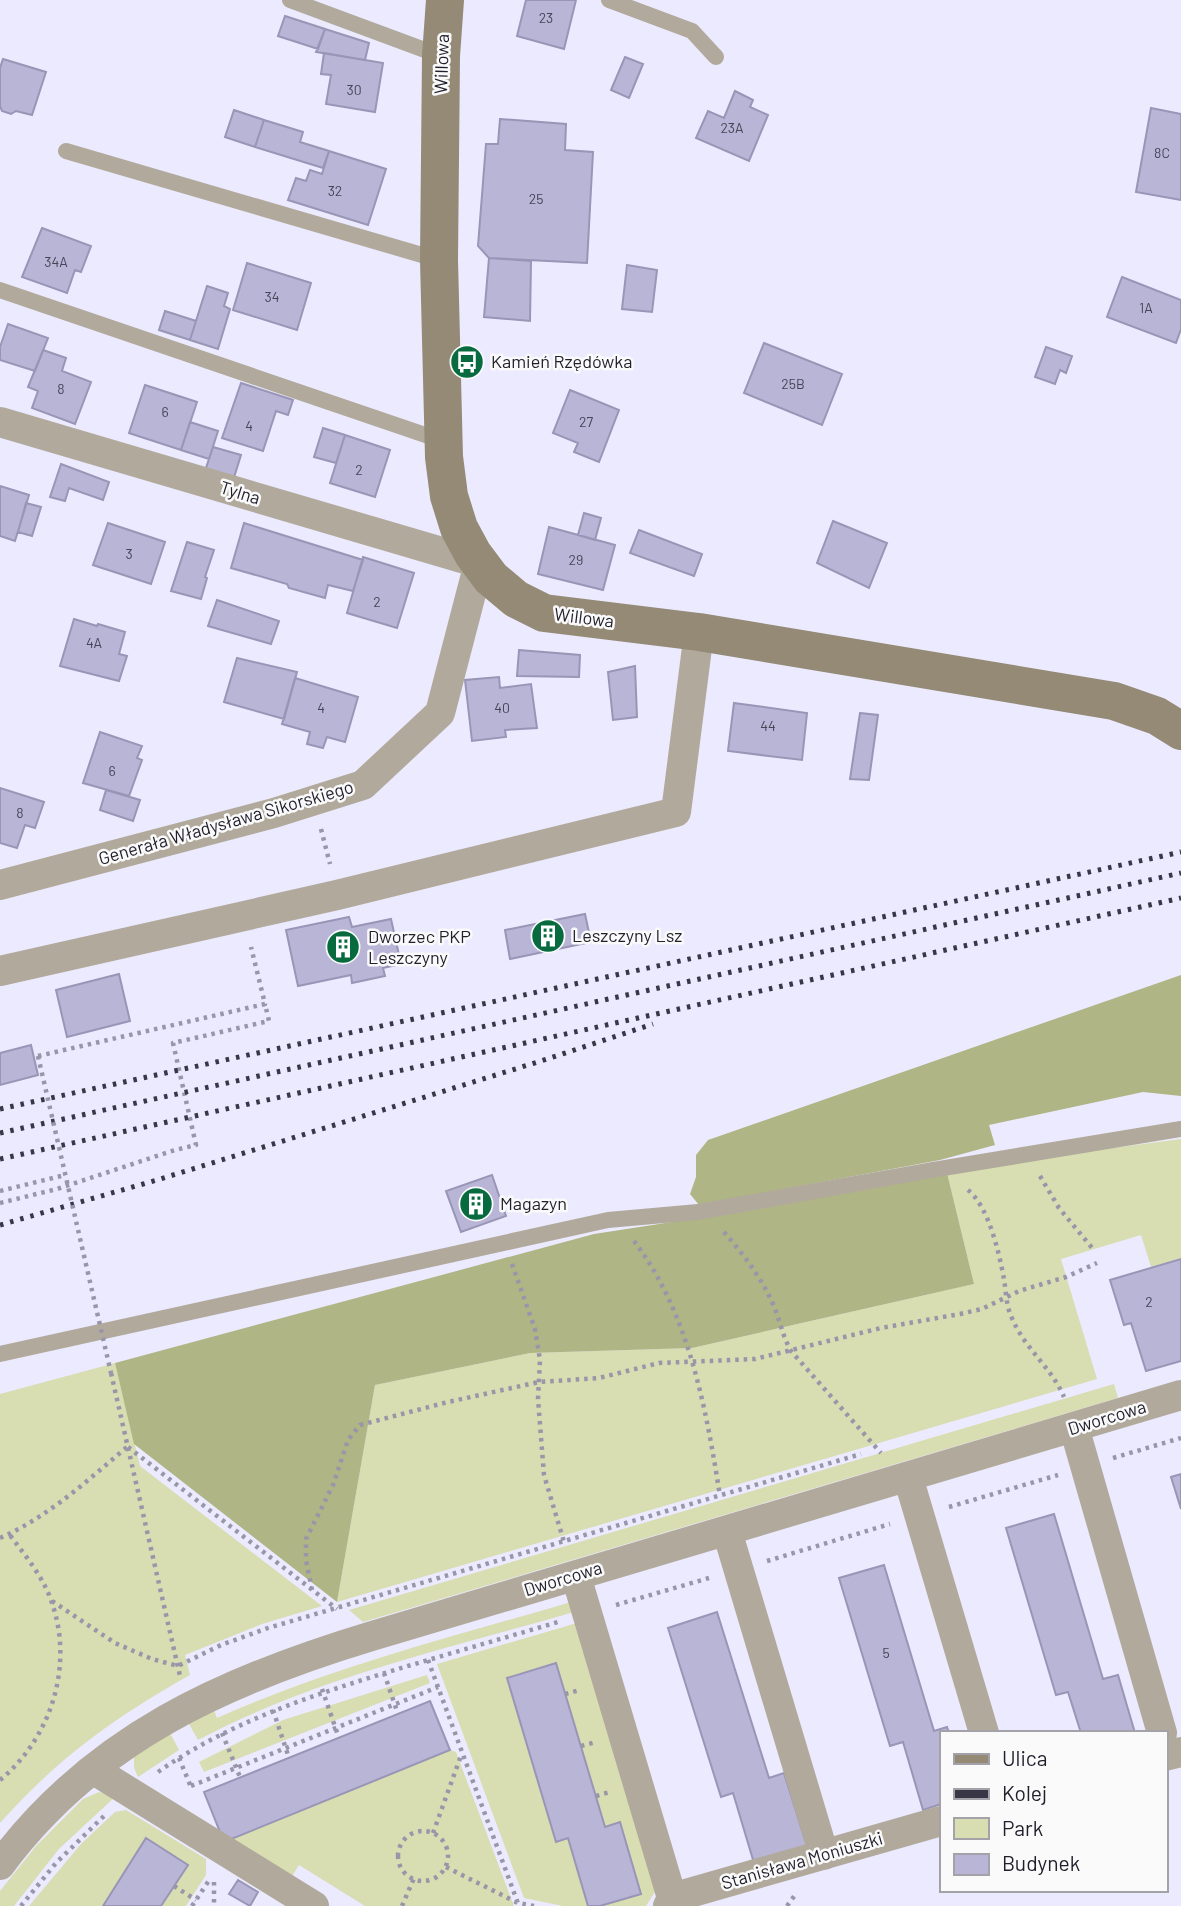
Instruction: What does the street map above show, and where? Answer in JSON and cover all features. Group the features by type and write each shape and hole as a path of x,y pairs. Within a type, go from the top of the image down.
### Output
{"street":[{"name":"Willowa","path":"445,0 441,56 439,260 443,441 449,496 456,520 479,564 491,578 510,595 544,613 699,632 1114,701 1157,716 1181,731"},
{"name":"Tylna","path":"0,422 479,564"},
{"name":"Generała Władysława Sikorskiego","path":"0,885 274,813 363,785 440,713 479,564"},
{"path":"0,971 337,895 676,812 699,632"},
{"name":"Dworcowa","path":"0,1865 31,1829 94,1770 161,1722 260,1673 310,1655 1181,1395"},
{"path":"1074,1427 1164,1731"},
{"path":"908,1477 983,1731"},
{"path":"727,1531 824,1855"},
{"path":"576,1576 670,1902"},
{"path":"94,1770 314,1906"},
{"name":"Stanisława Moniuszki","path":"670,1902 940,1821"}],"lane":[{"path":"290,0 441,56"},
{"path":"609,0 692,32 716,57"},
{"path":"66,151 439,260"},
{"path":"0,290 443,441"},
{"path":"0,1354 608,1220 698,1212 1181,1129"}],"path":[{"path":"0,1203 57,1189 196,1145 173,1043 269,1021 265,1004"},
{"path":"124,1037 37,1056 178,1666"},
{"path":"1031,1154 1040,1176 1059,1208 1093,1250"},
{"path":"932,1170 956,1180 974,1194 985,1213 998,1249 1009,1312 1027,1348 1053,1376 1074,1427"},
{"path":"0,1191 65,1175"},
{"path":"698,1212 721,1229 738,1247 761,1280 791,1351 877,1449 908,1477"},
{"path":"608,1220 631,1237 646,1257 674,1311 692,1360 705,1411 727,1531"},
{"path":"505,1242 535,1329 540,1360 538,1398 544,1475 576,1576"},
{"path":"312,1590 306,1560 306,1539 333,1485 348,1440 360,1425 438,1404 539,1382 599,1378 659,1363 755,1359 881,1328 960,1314 1066,1277 1097,1263"},
{"path":"1050,1398 1074,1391"},
{"path":"154,1775 223,1733 273,1710 323,1692 1181,1438"},
{"path":"52,1601 115,1643 152,1660 178,1666 220,1645 336,1608 891,1445"},
{"path":"0,1538 39,1518 127,1447"},
{"path":"127,1447 346,1616"},
{"path":"0,1780 30,1749 50,1713 60,1671 61,1635 52,1601 33,1567 9,1534"},
{"path":"310,1655 338,1738"},
{"path":"428,1660 519,1904"},
{"path":"382,1666 398,1714"},
{"path":"260,1673 289,1758"},
{"path":"191,1786 438,1687"},
{"path":"209,1696 240,1777"},
{"path":"433,1833 462,1752"},
{"path":"21,1906 56,1863 112,1809"},
{"path":"418,1832 433,1833 445,1843 448,1851 446,1867 434,1878 426,1881 414,1878 404,1871 400,1863 400,1847 404,1840 418,1832"},
{"path":"446,1867 519,1904 534,1906"},
{"path":"192,1906 214,1872 214,1906"},
{"path":"402,1906 414,1878"},
{"path":"174,1886 196,1900"}],"green space":[{"path":"1181,975 1181,1096 1143,1092 989,1125 995,1145 940,1160 699,1205 690,1194 696,1177 696,1155 708,1140"},
{"path":"1181,1139 1181,1258 1151,1267 1141,1235 1061,1259 1097,1379 337,1602 375,1385 530,1353 692,1348 974,1284 947,1173"},
{"path":"947,1173 974,1284 692,1348 530,1353 375,1385 337,1602 134,1444 115,1363 594,1234 763,1208"},
{"path":"115,1363 140,1466 322,1606 262,1624 185,1655 190,1675 89,1740 44,1778 0,1823 0,1394"},
{"path":"1114,1384 1118,1398 363,1622 349,1610"},
{"path":"571,1602 574,1612 334,1682 242,1718 198,1740 188,1722 213,1708 217,1718 348,1668"},
{"path":"577,1623 658,1887 646,1906 563,1906 524,1898 437,1664"},
{"path":"427,1675 430,1683 204,1772 199,1762 283,1720"},
{"path":"169,1731 179,1750 138,1777 134,1768 134,1753"},
{"path":"450,1750 456,1752 514,1906 365,1906 299,1865 289,1881 224,1842"},
{"path":"99,1792 116,1796 59,1849 14,1906 0,1906 0,1891 36,1846 83,1799"},
{"path":"126,1810 206,1859 206,1875 186,1906 29,1906 81,1844 115,1812"}],"building":[{"path":"526,0 576,0 564,49 517,36"},
{"path":"285,16 325,29 318,49 278,36"},
{"path":"325,29 369,43 365,60 316,52"},
{"path":"324,53 383,63 375,112 326,104 331,75 321,74"},
{"path":"625,57 643,64 629,98 611,90"},
{"path":"3,59 46,72 32,115 2,111 0,68"},
{"path":"735,91 753,100 750,107 768,115 749,161 696,138 708,111 724,118"},
{"path":"1151,108 1181,114 1181,200 1136,192"},
{"path":"234,110 264,120 255,147 225,137"},
{"path":"500,119 566,124 565,150 593,152 587,263 489,258 478,246 486,144 498,144"},
{"path":"264,120 303,132 300,142 329,151 323,168 255,147"},
{"path":"329,151 386,169 368,225 288,200 296,178 306,181 310,170 322,174"},
{"path":"42,228 91,246 81,272 75,270 67,293 22,277"},
{"path":"489,258 531,261 530,321 484,317"},
{"path":"247,263 311,283 297,330 233,310"},
{"path":"627,265 657,270 652,312 622,309"},
{"path":"1122,277 1181,300 1181,329 1176,343 1107,317"},
{"path":"207,286 228,293 224,306 230,309 218,349 190,340"},
{"path":"165,311 196,321 190,340 159,330"},
{"path":"8,324 48,338 35,371 0,360 0,347"},
{"path":"764,343 842,374 822,425 744,393"},
{"path":"1046,347 1072,356 1066,373 1060,370 1055,384 1035,377"},
{"path":"43,350 66,358 62,371 91,382 75,424 32,408 38,391 28,387"},
{"path":"241,383 293,400 288,415 276,411 263,451 222,438"},
{"path":"145,385 197,402 181,450 129,433"},
{"path":"570,390 619,410 599,462 574,452 578,443 553,433"},
{"path":"190,422 218,431 209,459 181,450"},
{"path":"323,428 345,435 336,463 314,457"},
{"path":"345,435 390,450 375,497 330,483"},
{"path":"213,447 241,455 231,487 202,480"},
{"path":"61,464 109,482 103,500 69,488 65,501 50,497"},
{"path":"0,486 29,495 15,541 0,536"},
{"path":"26,503 41,507 32,536 18,532"},
{"path":"584,513 601,518 595,540 578,535"},
{"path":"833,521 887,543 869,588 817,563"},
{"path":"108,523 165,542 151,584 93,565"},
{"path":"244,523 363,560 353,591 328,585 325,598 231,568"},
{"path":"549,527 615,545 603,590 538,574"},
{"path":"639,530 702,554 694,576 630,553"},
{"path":"187,542 214,550 201,599 171,591"},
{"path":"363,557 414,573 397,628 347,613"},
{"path":"217,600 279,621 271,644 208,626"},
{"path":"74,619 125,632 119,654 127,656 119,681 60,666"},
{"path":"519,650 580,655 579,677 517,676"},
{"path":"237,658 297,672 284,719 224,702"},
{"path":"635,666 637,717 613,720 608,672"},
{"path":"499,677 500,688 531,684 537,728 505,730 506,737 472,741 465,680"},
{"path":"295,678 358,697 345,742 327,737 323,748 307,744 310,732 282,724"},
{"path":"734,703 807,713 802,760 728,751"},
{"path":"860,713 878,715 869,780 850,779"},
{"path":"100,732 142,746 137,758 142,760 129,796 83,783"},
{"path":"0,788 44,802 35,828 25,825 17,848 0,843"},
{"path":"106,790 140,800 133,821 100,810"},
{"name":"Leszczyny Lsz","path":"585,914 591,942 510,959 505,930"},
{"name":"Dworzec PKP Leszczyny","path":"349,917 352,927 391,919 401,964 383,968 385,976 352,983 351,975 298,986 286,930"},
{"path":"119,974 130,1021 67,1037 56,990"},
{"path":"31,1045 38,1075 0,1085 0,1053"},
{"name":"Magazyn","path":"492,1175 506,1216 461,1232 446,1191"},
{"path":"1181,1259 1181,1361 1146,1371 1131,1323 1124,1325 1110,1280"},
{"path":"1181,1474 1181,1509 1171,1477"},
{"path":"1054,1514 1103,1679 1118,1675 1134,1731 1080,1731 1068,1692 1056,1695 1006,1528"},
{"path":"884,1565 934,1731 947,1727 948,1731 940,1731 940,1804 923,1810 903,1742 890,1746 839,1578"},
{"path":"717,1612 769,1778 784,1773 807,1846 754,1863 733,1793 721,1797 668,1628"},
{"path":"556,1663 605,1827 620,1822 641,1894 600,1906 588,1906 568,1838 556,1842 507,1678"},
{"path":"430,1701 450,1750 224,1842 204,1792"},
{"path":"146,1838 188,1865 161,1906 103,1906"},
{"path":"238,1880 258,1892 250,1906 229,1894"}],"railway":[{"path":"0,1109 1181,852"},
{"path":"0,1133 1181,873"},
{"path":"0,1159 1181,898"},
{"path":"0,1225 157,1180 653,1024"}],"place":[{"name":"Kamień Rzędówka","path":"467,362"},
{"name":"Leszczyny Lsz","path":"548,936"},
{"name":"Dworzec PKP Leszczyny","path":"343,947"},
{"name":"Magazyn","path":"476,1204"}]}
